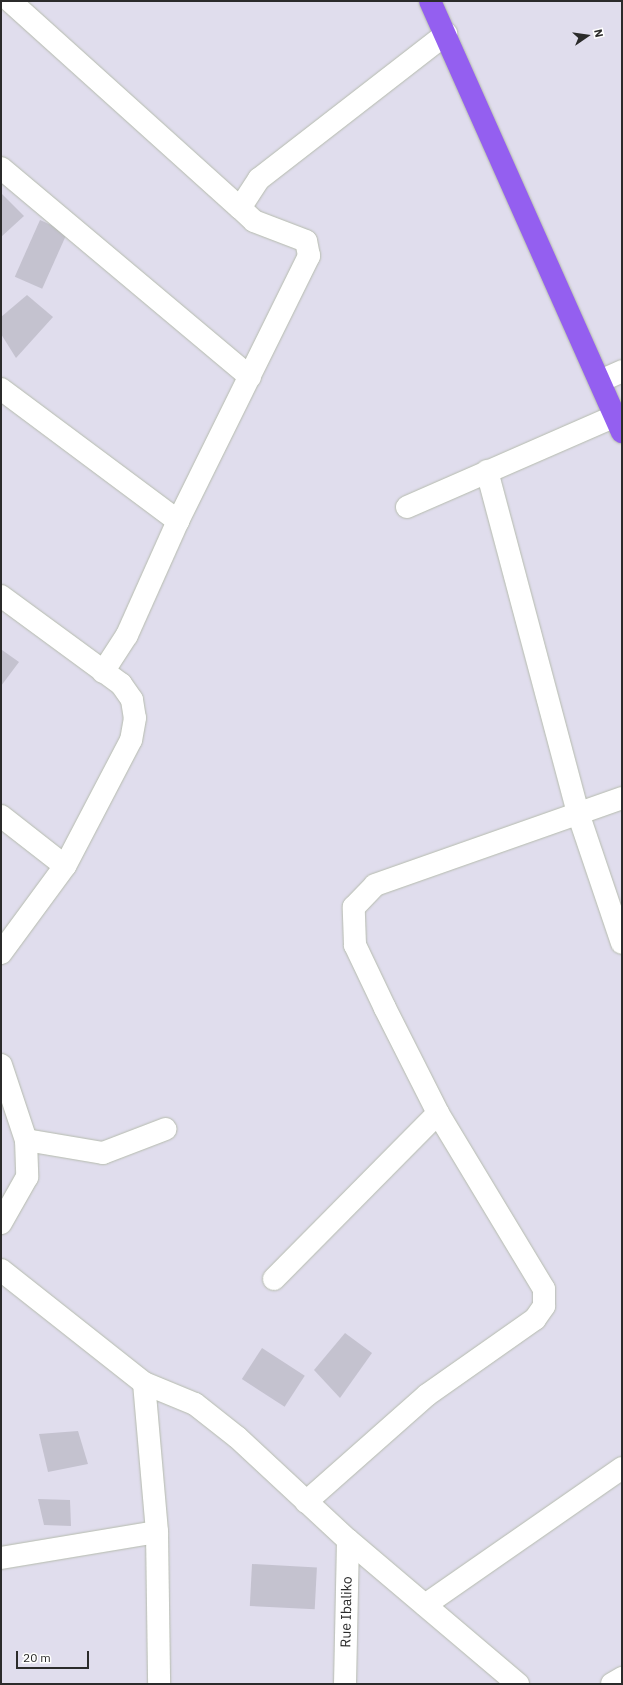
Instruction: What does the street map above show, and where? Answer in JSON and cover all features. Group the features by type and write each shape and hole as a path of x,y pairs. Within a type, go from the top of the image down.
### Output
{"main road":[{"path":"430,1 446,34 618,424"}],"street":[{"path":"10,1 254,221 306,241 310,246 310,256 178,521 127,635 103,672"},
{"path":"240,208 259,179 446,34"},
{"path":"1,168 250,377"},
{"path":"600,381 622,371"},
{"path":"1,389 178,521"},
{"path":"407,507 487,471 618,424"},
{"path":"487,471 578,814 622,943"},
{"path":"1,596 121,684 132,700 135,718 131,740 65,866 1,953"},
{"path":"306,1502 428,1395 535,1319 544,1306 544,1289 438,1113 355,946 354,907 375,885 622,798"},
{"path":"1,816 65,866"},
{"path":"1,1065 26,1140 26,1177 1,1223"},
{"path":"274,1279 438,1113"},
{"path":"26,1140 103,1153 166,1129"},
{"path":"1,1270 144,1384 195,1404 237,1437 348,1540 518,1684"},
{"path":"144,1384 158,1532 159,1684"},
{"path":"425,1605 622,1468"},
{"path":"1,1558 158,1532"},
{"name":"Rue Ibaliko","path":"345,1684 348,1540"},
{"path":"612,1684 622,1678"}],"building":[{"path":"1,193 24,216 1,237"},
{"path":"40,220 67,232 42,289 15,277"},
{"path":"27,295 53,317 16,358 1,334 1,317"},
{"path":"2,650 19,662 1,686 1,652"},
{"path":"345,1333 372,1353 340,1398 314,1370"},
{"path":"262,1348 305,1376 285,1407 242,1379"},
{"path":"78,1431 88,1464 48,1472 39,1434"},
{"path":"38,1499 70,1500 71,1526 44,1525"},
{"path":"252,1564 317,1567 315,1609 250,1606"}]}
